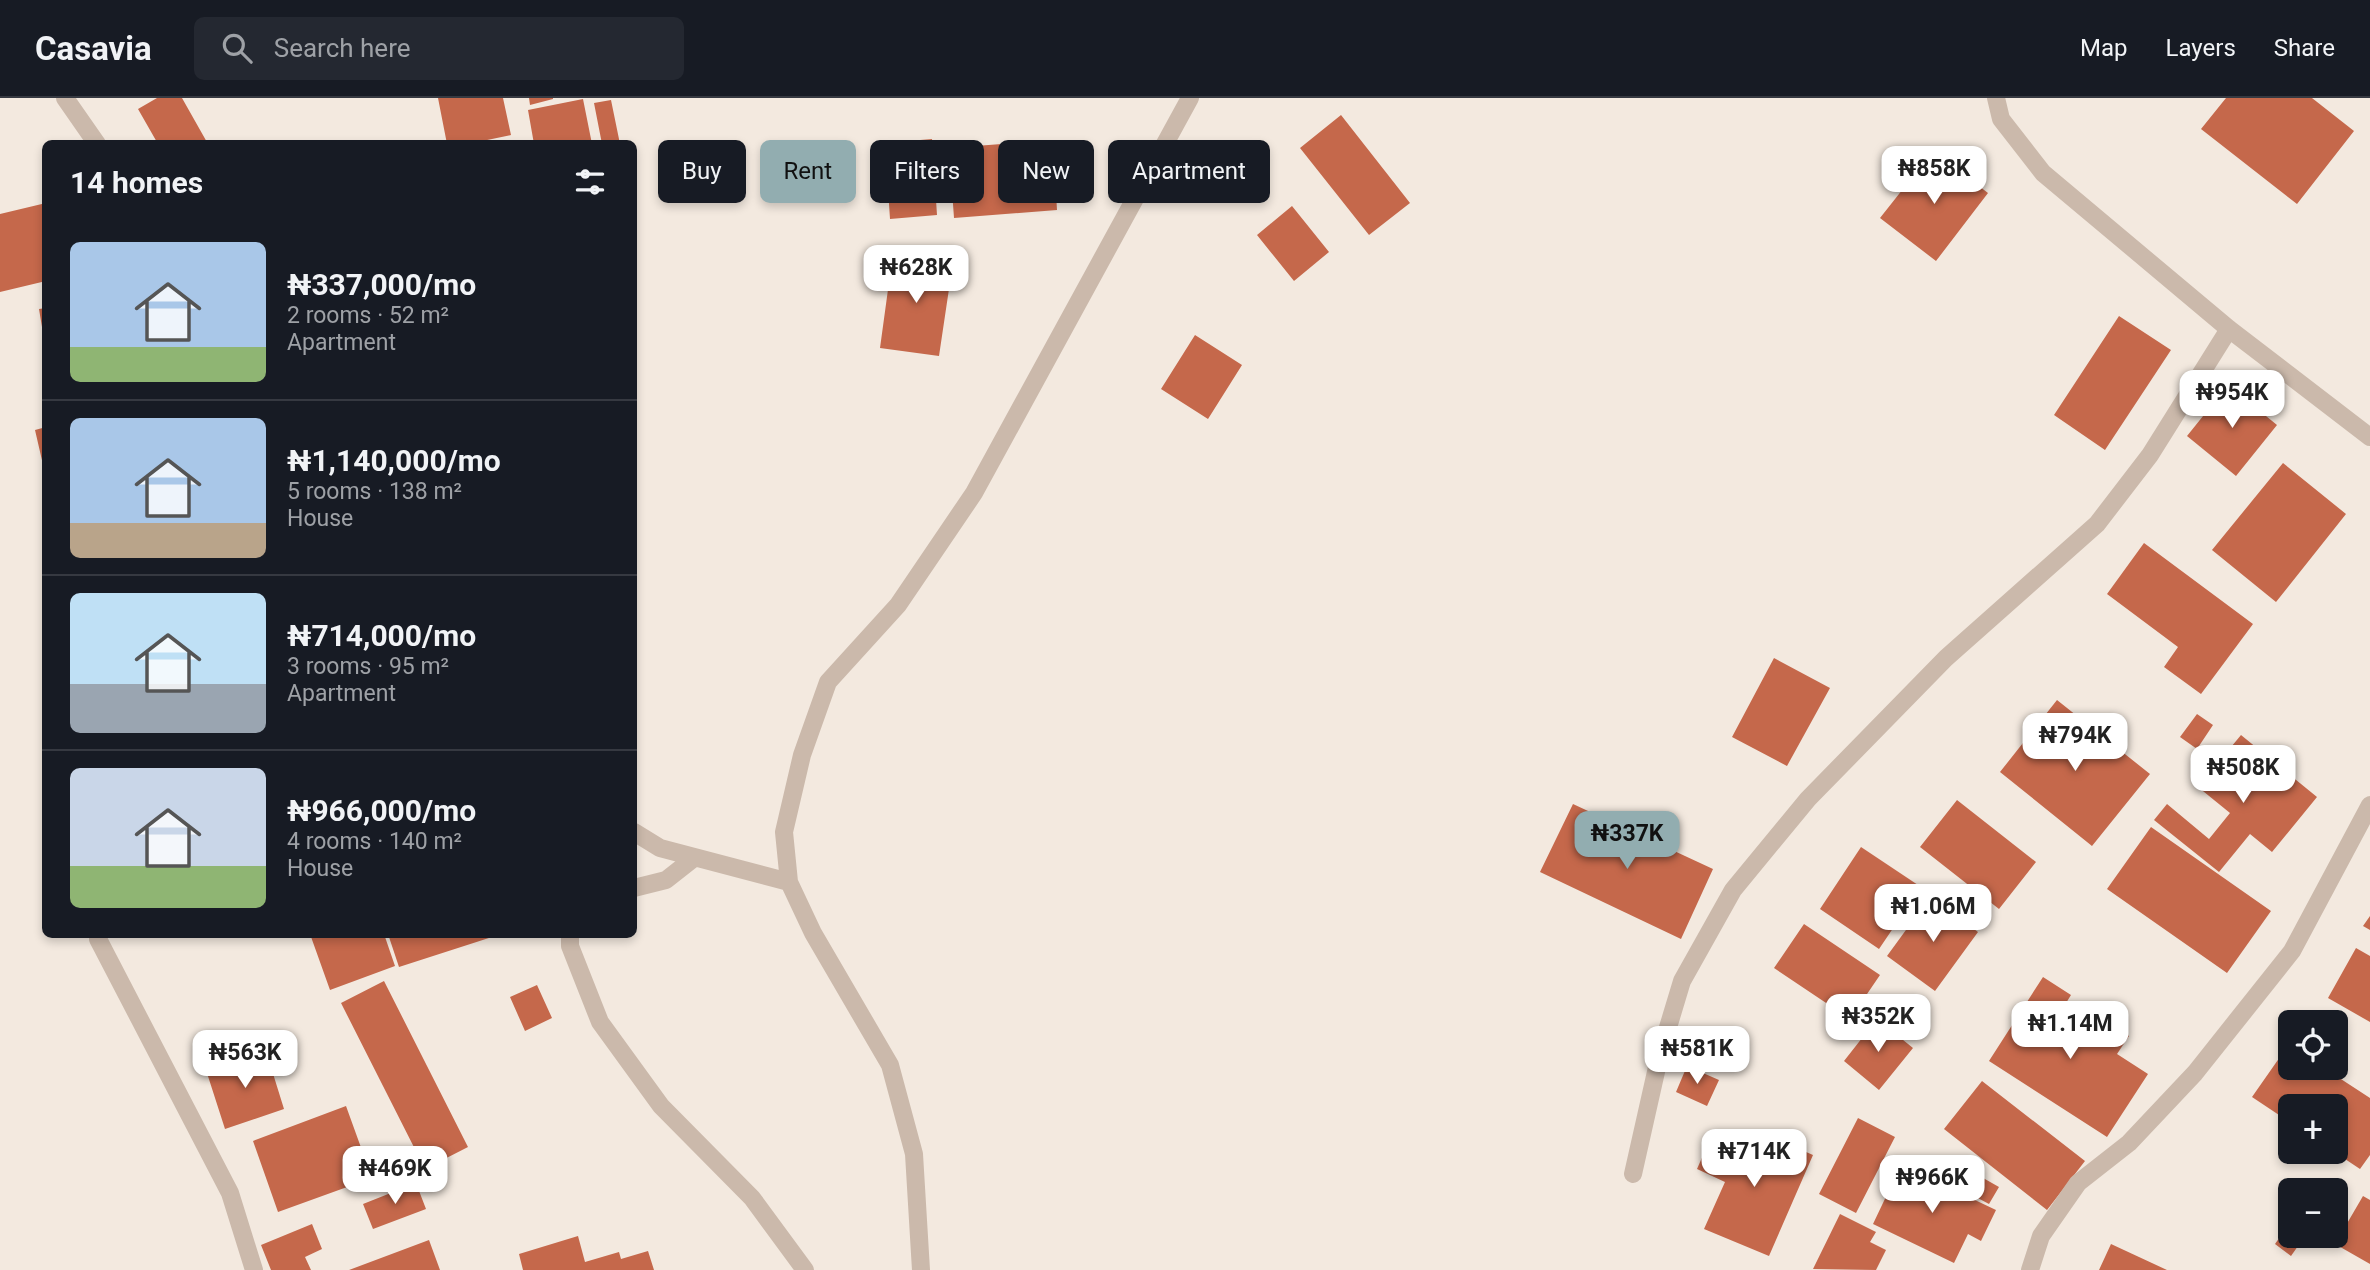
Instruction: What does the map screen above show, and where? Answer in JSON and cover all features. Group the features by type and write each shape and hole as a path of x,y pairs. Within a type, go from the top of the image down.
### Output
{"street":[{"path":"921,1270 914,1154 890,1065 813,933 789,882 784,832 802,755 828,682 898,605 974,493 1191,98"},
{"path":"1996,98 2001,119 2043,173 2229,329 2370,437"},
{"path":"72,101 95,140"},
{"path":"1633,1174 1660,1054 1682,981 1733,890 1808,799 1946,658 2097,524 2150,455 2229,329"},
{"path":"2030,1270 2041,1236 2078,1183 2129,1143 2195,1073 2292,951 2370,805"},
{"path":"637,834 660,848 789,882"},
{"path":"637,887 666,880 694,858"},
{"path":"570,938 570,946 600,1022 661,1106 752,1198 805,1270"},
{"path":"98,939 230,1193 254,1270"}],"building":[{"path":"157,98 182,98 206,140 156,140 138,109"},
{"path":"438,98 503,98 511,135 487,140 446,140"},
{"path":"529,98 553,98 553,99 530,105"},
{"path":"2226,98 2312,98 2354,131 2297,204 2201,129"},
{"path":"583,99 591,140 533,140 528,110"},
{"path":"611,100 619,140 601,140 594,103"},
{"path":"1341,115 1410,203 1369,235 1300,148"},
{"path":"998,144 998,203 1057,203 1057,210 954,218 953,203 984,203 984,145"},
{"path":"1933,151 1988,193 1936,261 1880,218"},
{"path":"889,203 936,203 937,215 890,219"},
{"path":"42,204 42,282 0,292 0,214"},
{"path":"1292,206 1329,252 1294,281 1257,235"},
{"path":"893,253 953,262 939,356 880,348"},
{"path":"2119,316 2171,350 2105,450 2054,415"},
{"path":"1195,335 1242,365 1208,419 1161,389"},
{"path":"2228,385 2277,425 2236,476 2187,436"},
{"path":"42,428 42,460 35,430"},
{"path":"2283,463 2346,514 2276,602 2212,550"},
{"path":"2144,543 2253,624 2201,694 2164,667 2178,647 2107,594"},
{"path":"1774,658 1830,688 1787,766 1732,737"},
{"path":"2057,700 2150,774 2092,846 2000,772"},
{"path":"2197,714 2213,725 2197,749 2180,737"},
{"path":"2241,735 2317,797 2272,852 2250,834 2219,872 2154,820 2167,804 2209,839 2230,813 2198,787"},
{"path":"1957,800 2036,862 1999,909 1920,847"},
{"path":"1573,804 1713,869 1681,939 1540,872"},
{"path":"2151,827 2271,911 2227,973 2107,889"},
{"path":"1861,847 1921,887 1879,949 1820,909"},
{"path":"1930,897 1978,932 1935,991 1887,956"},
{"path":"2370,916 2370,930 2363,926"},
{"path":"1804,924 1880,975 1850,1019 1774,968"},
{"path":"311,938 385,938 395,966 330,990"},
{"path":"389,938 489,938 399,967"},
{"path":"2356,948 2370,956 2370,1022 2328,998"},
{"path":"2043,977 2071,995 2058,1016 2089,1037 2101,1018 2129,1036 2117,1054 2148,1074 2107,1137 1989,1061"},
{"path":"384,981 468,1147 425,1169 341,1003"},
{"path":"537,985 552,1018 525,1031 510,997"},
{"path":"1877,1019 1913,1048 1879,1090 1844,1061"},
{"path":"266,1051 284,1109 225,1129 206,1070"},
{"path":"2278,1060 2278,1080 2342,1080 2370,1098 2370,1155 2360,1169 2348,1161 2348,1094 2278,1094 2278,1114 2252,1097"},
{"path":"1687,1066 1719,1080 1707,1106 1676,1092"},
{"path":"1982,1081 2085,1161 2047,1210 1944,1129"},
{"path":"346,1106 372,1178 278,1212 253,1141"},
{"path":"1858,1118 1895,1137 1856,1213 1819,1194"},
{"path":"1753,1129 1813,1155 1769,1256 1704,1229 1725,1182 1697,1169 1711,1137 1743,1152"},
{"path":"1901,1165 1996,1210 1981,1241 1968,1234 1954,1263 1873,1224"},
{"path":"1969,1170 1999,1187 1989,1204 1959,1188"},
{"path":"416,1183 426,1209 373,1229 363,1204"},
{"path":"2363,1196 2370,1200 2370,1264 2342,1248 2348,1248 2348,1222"},
{"path":"1840,1214 1876,1232 1870,1242 1886,1250 1876,1270 1813,1269"},
{"path":"312,1224 322,1249 305,1257 311,1270 271,1270 261,1245"},
{"path":"578,1236 585,1262 619,1252 621,1259 648,1251 654,1270 523,1270 519,1254"},
{"path":"429,1240 440,1270 349,1270"},
{"path":"2111,1244 2167,1270 2099,1270"},
{"path":"2280,1248 2297,1248 2291,1256"}]}
